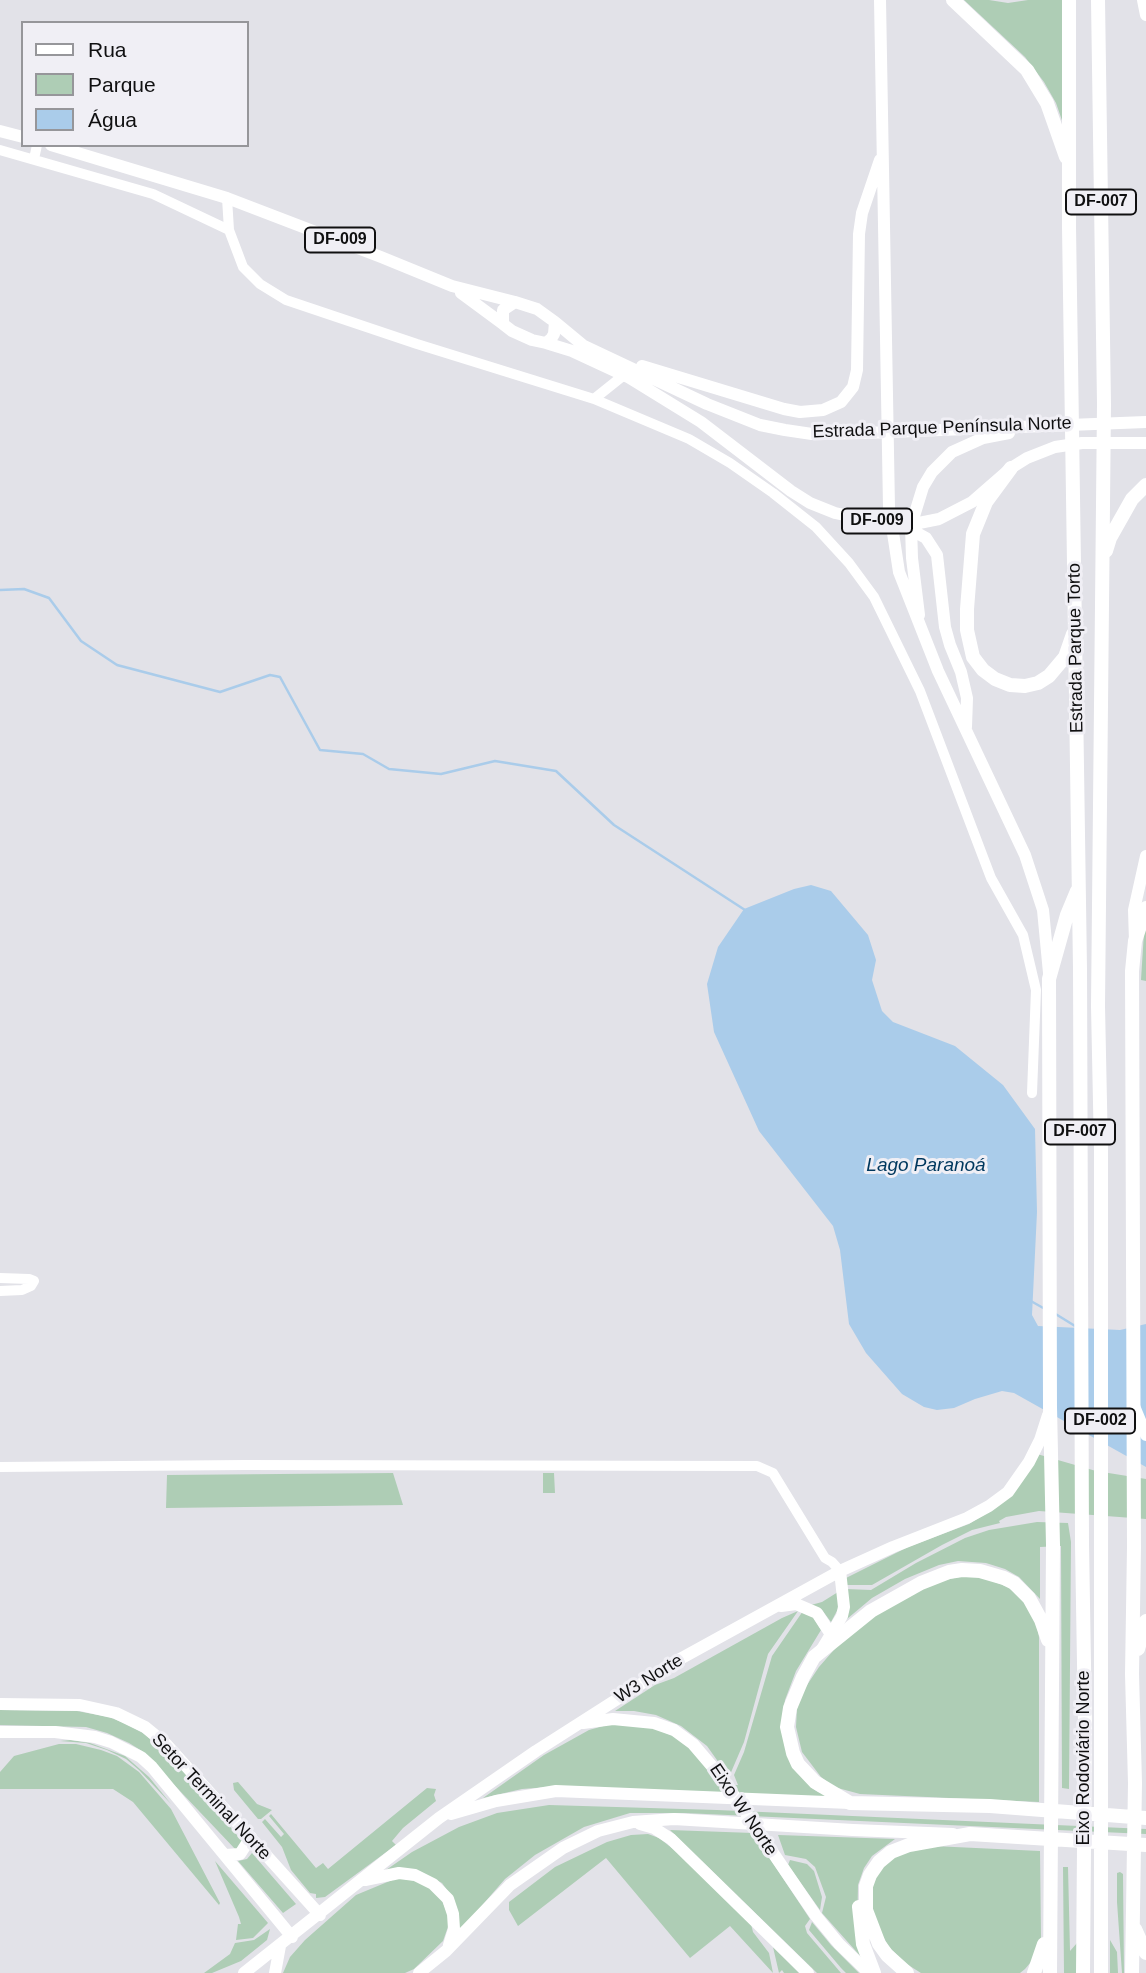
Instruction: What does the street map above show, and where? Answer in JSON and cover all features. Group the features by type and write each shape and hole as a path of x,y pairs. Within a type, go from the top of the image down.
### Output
{"highway":[{"path":"953,0 1027,70 1047,103 1069,165"},
{"name":"Estrada Parque Torto","path":"1069,0 1079,887 1080,1296"},
{"name":"Estrada Parque Torto","path":"1098,0 1104,404 1098,967 1100,1296"},
{"path":"1011,468 986,502 973,534 967,630 973,657 983,670 1010,685 1038,683 1049,676 1065,657 1076,623"},
{"path":"1101,565 1110,538 1121,518 1132,499 1146,485"},
{"path":"1050,1973 1053,1545 1049,979 1066,915 1079,887"},
{"path":"1132,1973 1135,1783 1132,1674 1132,971 1135,941 1146,908"},
{"name":"Eixo Rodoviário Norte","path":"1080,1296 1085,1723 1083,1973"},
{"name":"Eixo Rodoviário Norte","path":"1100,1296 1101,1973"},
{"path":"1051,1651 1034,1607 1021,1590 1004,1578 970,1570 949,1572 914,1587 871,1611 814,1657 795,1693 787,1727 798,1764 815,1782 850,1803 990,1806 1146,1818"},
{"path":"1132,1674 1146,1620"},
{"path":"871,1973 859,1920 860,1901 879,1861 891,1853 909,1845 970,1834 1146,1845"},
{"path":"866,1886 866,1910 872,1931 887,1955 907,1973"},
{"path":"1034,1973 1043,1951 1049,1922"},
{"path":"1134,1927 1146,1953"}],"main road":[{"path":"880,0 889,507 899,572 920,629 1016,834 1034,880 1043,910 1049,979"},
{"path":"1143,0 1146,15"},
{"path":"0,131 21,136"},
{"name":"DF-009","path":"58,147 227,198 452,286 537,309 555,322"},
{"path":"614,359 784,409 800,412 822,410 841,402 853,387 857,370 859,234 865,202 882,153"},
{"name":"DF-009","path":"452,286 521,335 546,343"},
{"path":"503,324 503,310 515,302"},
{"path":"546,343 554,334 555,322"},
{"name":"Estrada Parque Península Norte","path":"555,322 584,346 734,416 785,430 812,434 1146,422"},
{"name":"Estrada Parque Península Norte","path":"546,343 572,351 624,375 701,422 791,492 810,503 894,530 956,512 972,502 1011,468 1041,451 1082,443 1146,443"},
{"path":"920,629 911,540 914,512 932,472 953,452 983,438 1054,425"},
{"path":"894,530 926,538 937,555 945,627 967,698 965,727"},
{"path":"1135,941 1134,910 1146,856"},
{"path":"1134,1405 1146,1435"},
{"name":"W3 Norte","path":"244,1973 440,1818 577,1724 680,1659 840,1571 967,1518 1008,1492 1029,1462 1040,1440 1050,1407"},
{"path":"822,1649 842,1616 844,1607 840,1571"},
{"path":"775,1608 796,1604 805,1606 817,1613 830,1633"},
{"name":"Setor Terminal Norte","path":"0,1704 80,1705 131,1718 167,1745 320,1915"},
{"name":"Eixo W Norte","path":"577,1724 613,1719 654,1723 674,1730 693,1744 722,1778 816,1916 839,1944 871,1973"},
{"name":"Setor Terminal Norte","path":"0,1732 55,1732 94,1737 128,1749 152,1767 292,1937"},
{"path":"440,1818 496,1801 556,1791 850,1803"},
{"path":"419,1973 446,1951 510,1885 563,1848 598,1831 633,1822 674,1819 970,1834"},
{"path":"633,1822 654,1828 671,1839 808,1973"},
{"path":"226,1855 240,1854 251,1838"},
{"path":"361,1880 399,1873 415,1875 433,1884 448,1899 453,1914 452,1938 446,1951"},
{"path":"275,1973 280,1946"}],"street":[{"path":"34,159 37,147"},
{"path":"0,150 153,194 229,230"},
{"path":"227,198 229,230 243,267 260,284 286,300 416,344 594,399 689,439 730,463 816,527 849,563 874,597 902,652 934,723 956,790 991,878 1023,935 1036,990 1032,1093"},
{"path":"594,399 624,375"},
{"path":"810,503 816,527"},
{"path":"0,1278 29,1279 34,1282 22,1290 0,1291"},
{"path":"0,1467 757,1466 773,1473 825,1558 840,1571"},
{"path":"825,1558 826,1579"}],"green space":[{"path":"964,0 1008,3 1064,0 1066,132 1056,103 1025,57"},
{"path":"1146,926 1146,981 1141,980"},
{"path":"1037,1454 1096,1471 1146,1479 1146,1519 1039,1511 1006,1517 999,1521 1000,1523 972,1530 942,1545 872,1585 845,1585 844,1579 908,1547 969,1524 993,1509"},
{"path":"393,1473 403,1505 166,1508 167,1475"},
{"path":"543,1473 554,1473 555,1493 543,1493"},
{"path":"1037,1522 1068,1523 1071,1542 1069,1789 1062,1788 1061,1546 1040,1547 1040,1599 1019,1577 1005,1569 986,1563 958,1561 939,1565 905,1579 872,1598 841,1624 846,1589 871,1590 965,1538 989,1530"},
{"path":"974,1574 1008,1587 1021,1598 1036,1621 1039,1637 1039,1802 860,1794 834,1787 821,1777 802,1752 796,1727 797,1708 803,1691 819,1667 846,1636 865,1620 929,1583"},
{"path":"838,1592 838,1609 831,1622 822,1610 811,1605"},
{"path":"798,1611 768,1654 744,1742 729,1777 707,1746 681,1726 656,1715 615,1711 655,1685 674,1678"},
{"path":"803,1611 810,1612 821,1630 796,1671 785,1700 782,1721 812,1788 837,1798 549,1787 522,1789 483,1798 544,1755 589,1730 607,1725 627,1724 654,1728 680,1739 699,1756 720,1786 738,1785 734,1775 744,1752 772,1656"},
{"path":"0,1710 77,1711 109,1717 143,1733 171,1757 242,1841 236,1850 142,1751 129,1743 86,1727 0,1725"},
{"path":"60,1741 90,1743 125,1756 149,1777 171,1804 126,1759 86,1743"},
{"path":"59,1744 76,1744 101,1750 117,1756 139,1772 171,1809 219,1905 133,1802 113,1789 0,1789 0,1772 14,1756"},
{"path":"238,1782 257,1804 272,1810 258,1819 234,1790 233,1783"},
{"path":"427,1788 436,1789 436,1801 403,1828 392,1841 396,1845 325,1897 316,1898 316,1894 310,1893 291,1870 282,1847 262,1822 265,1819 281,1837 284,1834 269,1816 271,1814 316,1868 323,1863 328,1869"},
{"path":"549,1805 1146,1829 1146,1834 684,1813 630,1813 584,1827 535,1855 505,1879 458,1933 447,1890 442,1883 419,1871 386,1870 412,1852 459,1827 497,1813"},
{"path":"670,1830 753,1833 810,1919 805,1926 807,1933 841,1973 817,1973"},
{"path":"648,1834 659,1838 677,1852 751,1924 753,1932 769,1953 773,1973 730,1926 690,1958 606,1858 518,1926 509,1910 509,1902 555,1867 607,1842 631,1835"},
{"path":"778,1835 895,1839 872,1856 858,1885 857,1933 862,1958 822,1913 826,1897 815,1867 806,1859 785,1855"},
{"path":"933,1846 1040,1851 1041,1938 1036,1956 1020,1973 921,1973 905,1963 889,1947 876,1924 869,1897 871,1887 884,1862 906,1849"},
{"path":"252,1853 296,1904 283,1913 238,1861 247,1859"},
{"path":"790,1860 807,1864 814,1871 822,1897 820,1910 788,1865"},
{"path":"215,1861 268,1923 253,1938 236,1940 238,1924 241,1924"},
{"path":"1063,1867 1068,1867 1070,1951 1077,1943 1077,1973 1064,1973"},
{"path":"1117,1873 1123,1874 1124,1973 1117,1902"},
{"path":"397,1878 423,1882 441,1898 448,1915 449,1924 443,1941 414,1969 405,1973 283,1973 290,1957 305,1940 356,1895"},
{"path":"812,1922 859,1973 846,1973 841,1968 809,1930"},
{"path":"270,1929 267,1940 241,1961 212,1973 204,1973 230,1954 235,1943 254,1940"},
{"path":"1110,1940 1117,1952 1118,1973 1110,1973"},
{"path":"773,1947 799,1973 784,1973 782,1970 779,1973"}],"water":[{"name":"Lago Paranoá","path":"811,885 831,891 868,935 876,960 872,980 882,1011 893,1022 955,1046 1003,1085 1035,1129 1037,1212 1032,1315 1038,1326 1120,1330 1146,1324 1146,1467 1014,1393 1002,1391 954,1408 937,1410 924,1407 902,1394 866,1353 849,1324 840,1250 833,1226 759,1131 714,1032 707,984 718,947 744,909"}],"waterway":[{"path":"0,590 24,589 49,598 81,641 117,665 220,692 270,675 280,677 320,750 363,754 389,769 441,774 495,761 556,771 614,825 745,910"},
{"path":"1029,1300 1045,1309"},
{"path":"1054,1313 1075,1326"}]}
